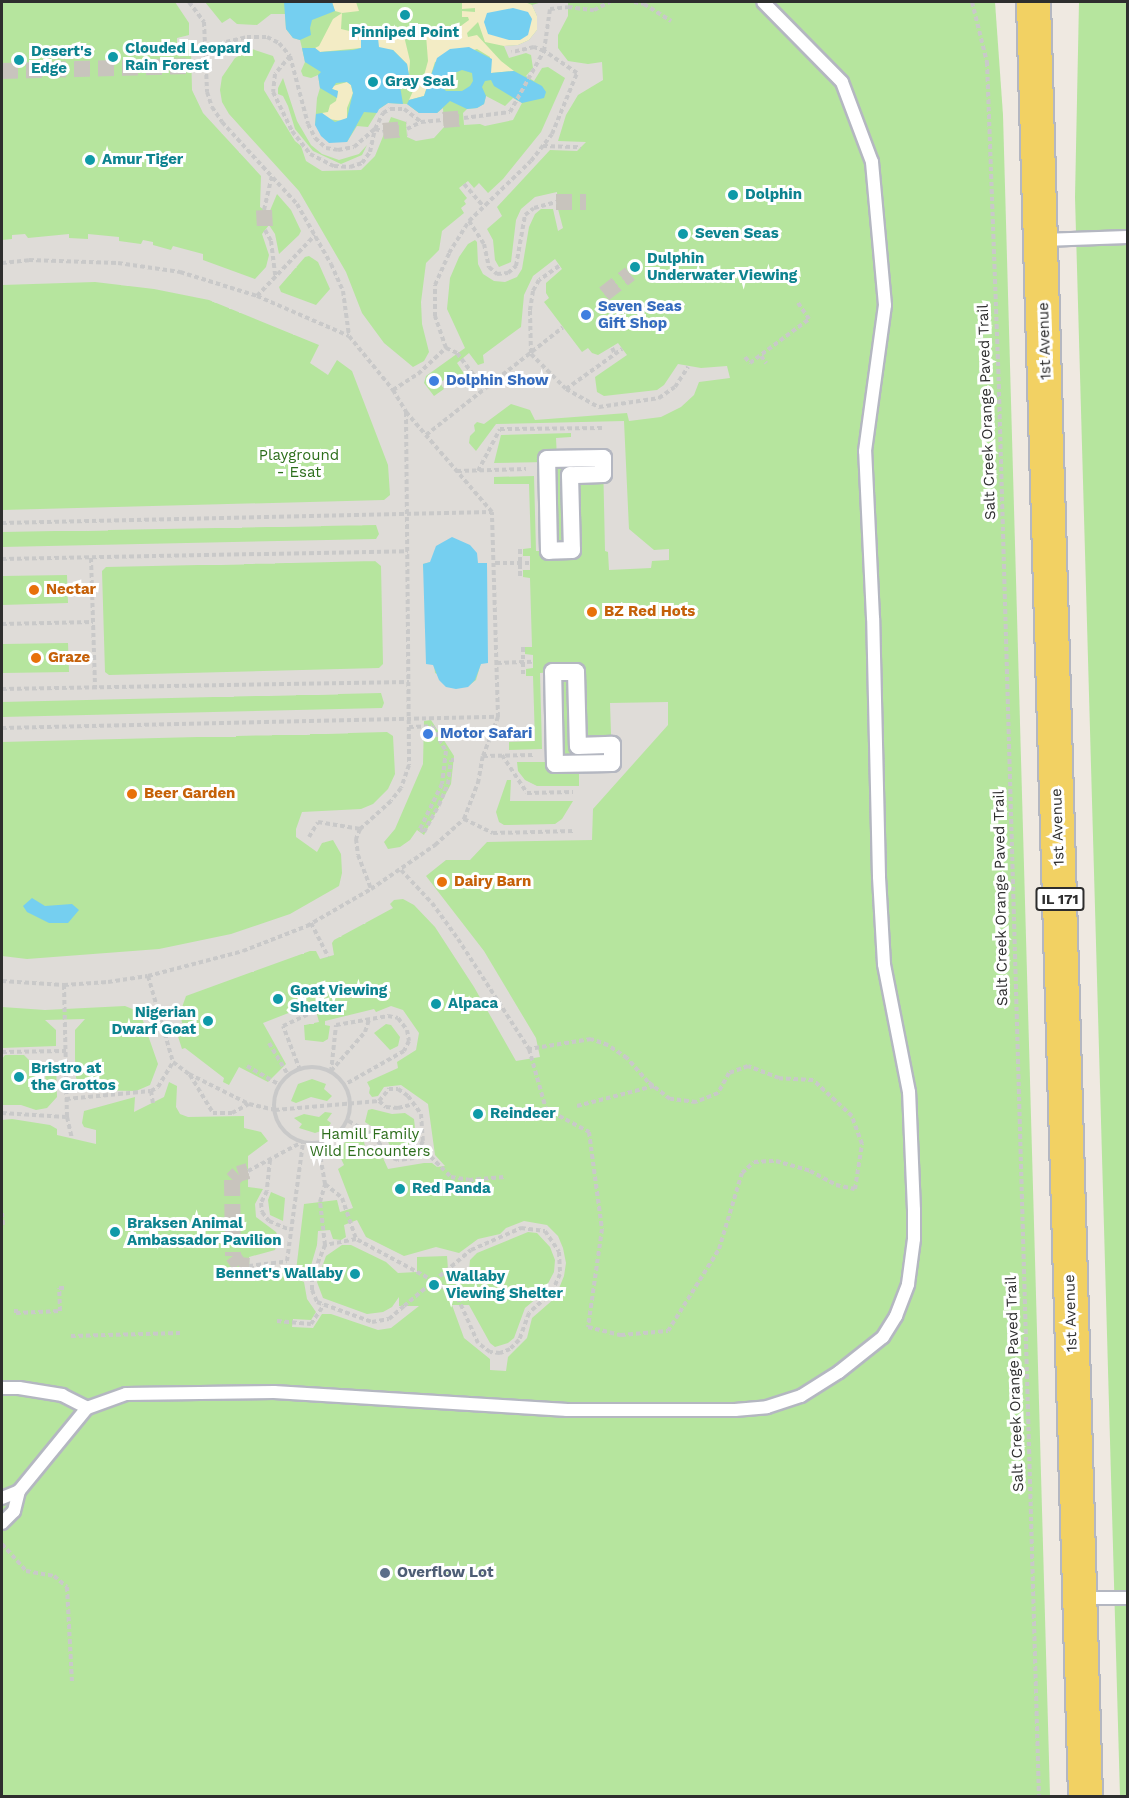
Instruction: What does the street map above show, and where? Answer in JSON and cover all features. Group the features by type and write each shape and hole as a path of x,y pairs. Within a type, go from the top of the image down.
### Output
{"main road":[{"name":"1st Avenue","path":"1033,2 1042,240 1085,1797"}],"street":[{"path":"603,458 603,474 570,475 572,550 549,551 547,459 603,458"},
{"path":"553,672 576,672 578,746 612,745 612,763 555,764 553,672"}],"lane":[{"path":"2,1522 14,1511 20,1491 87,1407 126,1394 205,1391 274,1392 567,1410 680,1412 767,1407 801,1396 839,1372 883,1337 896,1316 908,1284 914,1239 914,1210 909,1092 884,964 879,876 873,618 865,451 885,305 873,162 842,82 764,2"},
{"path":"1042,240 1128,237"},
{"path":"2,1388 20,1388 62,1395 87,1407"},
{"path":"2,1498 20,1491"},
{"path":"1078,1598 1128,1598"}],"path":[{"path":"189,2 204,21 207,92 212,107 222,122 297,204 343,291 349,336"},
{"path":"464,118 510,112 544,51 550,9 568,7 594,10 610,2"},
{"path":"634,2 671,21"},
{"path":"649,2 650,9"},
{"name":"Salt Creek Orange Paved Trail","path":"972,2 986,50 988,86 1039,1797"},
{"path":"206,54 226,42 247,37 267,37 279,43 291,56 293,74 315,138 326,148 338,150 354,147 375,129"},
{"path":"484,389 458,353 446,348 435,316 435,285 449,253 469,221 531,161 552,134 577,73 534,47 512,52"},
{"path":"291,56 275,74 273,92 292,131 310,154 334,166 350,167 362,162 370,152 375,129 383,113 390,109 404,109 421,122"},
{"path":"191,66 206,66"},
{"path":"407,129 421,122 443,120"},
{"path":"375,129 383,131"},
{"path":"543,146 581,147"},
{"path":"264,210 272,177"},
{"path":"464,184 484,207"},
{"path":"469,221 484,244 489,267 497,274 507,273 516,266 525,215 534,208 556,202"},
{"path":"265,230 271,242 275,276"},
{"path":"257,296 315,235"},
{"path":"2,263 29,260 118,263 180,272 257,296 349,336 393,390 406,412 492,512 498,717 483,756 478,783 464,819 435,845 401,870 311,923 243,951 148,976 64,986 2,981"},
{"path":"559,266 555,272 539,280 533,291 530,311 531,354 566,389 599,406 659,398 675,387 688,367"},
{"path":"746,357 750,363 809,319 797,301"},
{"path":"426,435 563,327"},
{"path":"393,390 418,374 446,348"},
{"path":"612,348 615,354"},
{"path":"566,389 622,349"},
{"path":"761,356 766,363"},
{"path":"371,889 358,855 356,839 360,829 391,801 401,788 409,765 406,412"},
{"path":"478,471 500,429 602,428"},
{"path":"457,471 531,469"},
{"path":"2,523 492,512"},
{"path":"520,549 520,578"},
{"path":"2,559 408,551"},
{"path":"91,558 95,688"},
{"path":"495,563 530,563"},
{"path":"2,624 93,622"},
{"path":"523,647 523,676"},
{"path":"497,663 533,662"},
{"path":"2,689 409,682"},
{"path":"2,728 498,717"},
{"path":"409,727 432,726 446,751 442,784 420,829 424,832 439,806 448,784 451,760 454,760"},
{"path":"502,755 527,793 573,792"},
{"path":"464,819 493,833 573,831"},
{"path":"309,837 318,822 360,829"},
{"path":"401,870 432,903 458,939 529,1049 546,1109 588,1132 602,1229 588,1327 621,1335 668,1331 719,1249 742,1173 754,1162 776,1161 810,1171 837,1185 855,1190 862,1144 852,1116 813,1080 779,1078 748,1066 729,1072 718,1093 696,1102 670,1099 627,1058 608,1045 591,1039 529,1049"},
{"path":"311,923 328,957"},
{"path":"148,976 173,1062 189,1074 249,1104 275,1110 379,1101 386,1107 398,1108 414,1104"},
{"path":"64,986 66,1099 72,1138"},
{"path":"300,1070 283,1026 309,1014"},
{"path":"331,1072 336,1025 388,1016 398,1018 407,1030 409,1041 404,1051 344,1085"},
{"path":"331,1072 365,1032 369,1020"},
{"path":"269,1043 289,1076"},
{"path":"2,1052 66,1051"},
{"path":"66,1099 151,1091 158,1086 173,1062"},
{"path":"247,1066 280,1086"},
{"path":"318,1068 331,1072 344,1085 351,1103 347,1120 334,1137 318,1143 303,1142 284,1131 274,1102 280,1086 289,1076 300,1070 318,1068"},
{"path":"189,1074 213,1113 232,1113 249,1104"},
{"path":"577,1106 654,1086"},
{"path":"347,1120 372,1134 390,1157 398,1160 414,1158 423,1141 421,1114 398,1089 389,1089 379,1101"},
{"path":"151,1091 153,1104"},
{"path":"2,1113 67,1117"},
{"path":"248,1171 303,1142"},
{"path":"249,1266 286,1261 303,1142"},
{"path":"318,1143 325,1184 320,1203 325,1245 312,1278 312,1290 317,1302 372,1322 389,1319 434,1281 481,1244 505,1238 521,1228 545,1231 559,1252 560,1274 552,1292 529,1313 519,1340 510,1349 500,1353 490,1352 478,1343 458,1296 434,1281 356,1239 325,1245"},
{"path":"420,1146 451,1177 469,1180 504,1176"},
{"path":"270,1160 267,1191 261,1203 262,1212 268,1221 290,1230"},
{"path":"325,1184 342,1198 356,1239"},
{"path":"2,1213 3,1225"},
{"path":"285,1276 312,1278"},
{"path":"15,1309 16,1313 60,1311 59,1288 66,1288"},
{"path":"277,1321 311,1324 324,1305"},
{"path":"71,1336 180,1333"},
{"path":"2,1543 26,1571 54,1576 67,1587 72,1683"}],"green space":[{"path":"2,2 995,2 1003,115 1050,1796 2,1796"},
{"path":"1079,2 1128,2 1127,1796 1120,1796 1075,197"}],"sand":[{"path":"332,2 356,2 359,11 342,13 335,11"},
{"path":"462,2 525,2 532,5 537,16 537,30 529,40 518,45 504,46 485,42 478,22 467,33 468,37 477,35 501,61 514,71 491,73 490,57 477,49 435,62 424,96 409,100 413,91 422,83 428,61 426,35 438,31 451,33 469,20 468,17 462,17 462,11 475,12 475,8 462,9"},
{"path":"342,13 341,29 366,35 387,32 404,36 410,61 409,75 407,64 393,50 361,48 320,52 315,48 319,46 333,19"},
{"path":"347,82 351,85 353,93 347,108 347,118 343,121 328,119 322,113 328,112 330,105 336,101 338,91 332,89 333,86"}],"shaded area":[{"path":"175,2 205,2 222,23 230,18 237,24 257,25 271,14 285,14 286,29 293,38 300,40 305,62 301,71 303,76 311,78 318,75 320,88 315,125 347,142 357,126 368,127 379,109 388,103 407,104 419,113 437,113 443,108 444,127 434,138 416,141 407,137 406,122 391,117 375,156 361,170 322,171 306,161 301,146 295,141 264,90 264,83 275,61 273,56 252,49 235,58 222,77 220,90 222,102 229,114 299,191 346,272 362,313 384,343 413,367 424,361 429,352 422,324 421,302 426,263 439,250 442,231 464,213 461,208 466,204 464,201 467,198 459,188 468,181 474,188 479,183 488,193 503,179 541,132 565,78 548,67 542,68 534,81 526,76 533,68 531,55 526,53 509,58 504,46 518,45 529,40 537,30 537,16 532,5 542,2 568,2 568,16 558,35 558,48 568,61 588,64 602,62 603,80 578,95 566,115 558,141 586,142 577,151 550,150 497,207 502,216 487,229 493,240 495,260 499,267 511,262 516,220 521,209 535,197 557,192 558,209 563,228 558,231 553,209 541,209 535,214 529,227 522,269 517,277 505,282 494,281 483,274 478,264 477,242 475,240 468,244 459,257 450,278 447,309 465,348 426,376 424,383 434,396 444,389 440,383 445,379 450,387 465,375 457,363 469,353 478,365 484,363 483,355 521,327 524,295 533,276 555,259 562,269 546,283 546,293 549,298 544,302 582,352 588,348 592,353 598,355 618,343 627,355 595,377 597,392 604,396 657,390 664,385 678,364 701,368 727,366 730,378 699,382 694,395 681,407 661,417 629,421 627,413 535,420 530,410 511,404 484,424 477,422 474,425 475,431 470,436 469,443 476,451 496,424 624,421 629,529 654,550 669,549 669,560 652,561 651,568 609,570 608,552 605,551 603,458 557,459 556,438 571,437 571,433 501,435 494,463 547,462 549,551 536,551 534,476 494,477 494,484 529,484 531,548 523,549 523,556 530,556 530,570 523,570 523,577 530,578 532,647 525,647 525,654 533,655 533,668 526,669 526,676 533,676 535,741 509,742 509,750 542,749 540,673 553,672 554,762 517,762 518,771 525,780 537,786 579,786 579,764 612,763 610,703 668,702 668,725 593,809 592,840 487,842 470,860 446,860 426,876 484,951 536,1038 540,1057 516,1061 474,987 435,927 414,905 403,899 394,900 390,904 393,908 334,940 332,943 334,955 320,959 316,951 310,951 186,996 180,1013 183,1027 175,1027 182,1049 185,1048 224,1078 223,1082 229,1085 239,1067 268,1082 286,1064 263,1023 314,1003 319,1022 304,1025 305,1040 323,1042 328,1039 330,1026 325,1025 325,1021 374,1009 376,1012 391,1006 403,1010 419,1033 416,1050 397,1062 398,1068 367,1082 370,1088 369,1093 372,1097 378,1096 384,1087 401,1085 428,1104 435,1155 445,1166 437,1167 432,1163 424,1163 388,1169 379,1149 366,1151 363,1137 355,1133 337,1150 344,1165 338,1169 353,1208 340,1212 337,1200 304,1204 296,1271 306,1272 310,1269 317,1245 318,1231 330,1230 333,1239 341,1240 346,1237 344,1225 357,1220 366,1237 404,1256 436,1247 459,1253 478,1239 500,1234 506,1228 524,1221 547,1225 558,1236 563,1248 566,1263 564,1276 555,1298 532,1318 527,1338 508,1357 506,1371 490,1370 490,1359 464,1338 452,1305 469,1305 490,1343 495,1347 508,1343 514,1338 525,1308 543,1293 554,1272 555,1260 550,1247 537,1233 528,1232 477,1253 470,1260 469,1271 448,1269 447,1256 417,1257 417,1272 398,1273 386,1262 351,1245 342,1245 326,1256 317,1282 323,1298 367,1314 383,1312 392,1307 399,1297 399,1306 419,1306 391,1328 378,1330 331,1314 322,1314 313,1328 292,1327 293,1319 311,1320 316,1312 307,1299 304,1282 295,1278 295,1271 250,1272 249,1257 275,1250 279,1239 276,1232 256,1217 255,1204 263,1189 248,1187 248,1156 268,1141 261,1132 244,1128 244,1116 188,1117 180,1114 176,1107 177,1086 169,1082 164,1097 134,1112 135,1097 84,1111 82,1123 84,1127 96,1130 96,1144 57,1135 57,1129 50,1125 12,1119 2,1120 2,1105 21,1105 36,1110 47,1108 57,1097 56,1062 46,1062 45,1086 37,1086 37,1068 24,1055 5,1055 2,1059 2,1048 56,1046 56,1030 45,1020 85,1019 75,1030 75,1058 76,1078 86,1090 136,1091 150,1085 158,1064 142,1018 135,1010 125,1006 45,1010 2,1007 2,956 27,959 159,949 231,934 290,914 339,886 342,873 341,854 333,840 322,843 317,852 296,837 296,829 302,812 361,809 373,804 388,789 395,774 393,736 387,732 2,742 2,717 382,708 384,703 381,693 2,702 2,605 68,603 67,575 2,576 2,547 376,539 379,534 376,525 2,532 2,510 384,500 390,495 388,465 352,371 337,360 328,375 310,363 319,345 209,300 154,289 95,282 2,285 2,240 12,239 12,235 25,234 28,238 69,234 69,238 88,239 88,234 119,237 119,241 141,244 143,240 171,250 173,246 203,254 203,260 255,279 266,267 269,255 262,234 269,225 275,234 279,254 299,235 301,231 291,210 277,194 269,213 260,207 261,176 203,113 192,90 191,49 177,48 177,38 189,35 189,23","holes":["283,78 297,121 311,145 322,154 339,160 359,154 367,145 362,155 341,164 313,151 295,129 288,106 283,96 278,94","309,256 318,262 330,289 316,305 281,292 279,287 305,257","375,561 381,566 383,664 379,668 109,675 105,672 102,571 106,567","431,562 488,663 481,663 476,680 467,687 435,673 423,564","68,643 69,672 3,673 3,644","431,720 454,756 451,784 424,835 417,830 410,840 400,847 388,849 384,842 395,829 423,764 424,721","507,780 511,780 510,801 573,801 562,819 555,824 504,825 499,822 496,812","386,1024 391,1025 400,1037 398,1046 390,1050 374,1033","312,1079 326,1084 324,1089 332,1096 327,1101 311,1097 296,1103 291,1101 298,1084","372,1109 392,1114 405,1113 414,1119 415,1128 407,1149 397,1151 391,1148 382,1129 374,1128 365,1122 368,1110","325,1112 332,1113 327,1120 331,1123 327,1129 315,1133 299,1128 302,1124 294,1118 304,1114 319,1117","271,1192 285,1198 283,1221 270,1215 268,1200"]},
{"path":"486,96 505,106 513,98 522,103 513,120 485,126 464,125 463,113 467,109 477,108 484,104"}],"water":[{"path":"284,2 332,2 335,11 312,20 311,35 300,40 293,38 286,29"},
{"path":"513,8 528,12 532,19 528,35 520,40 509,40 488,34 484,22 487,13"},
{"path":"378,38 379,47 393,50 407,64 409,75 400,86 403,104 388,103 377,113 364,112 347,142 329,143 321,136 315,125 316,114 322,113 335,122 347,118 353,93 351,85 347,82 336,83 332,89 338,91 337,98 320,88 318,75 321,72 305,62 302,48 315,48 320,52 353,50 361,48 361,39"},
{"path":"469,47 492,59 491,73 514,71 542,86 546,92 544,98 522,103 494,86 491,80 485,81 482,87 486,96 484,104 477,108 467,109 450,101 437,113 419,113 407,104 409,100 424,96 437,58 450,49","holes":["462,70 472,73 473,81 462,91 446,91 442,87 447,76"]},
{"path":"452,537 470,545 477,553 478,563 487,563 488,663 481,664 475,680 468,687 456,689 446,687 439,680 433,665 426,664 423,564 430,562 436,546"},
{"path":"32,898 45,906 72,904 79,910 68,923 49,923 27,912 23,906"}],"tunnel":[{"path":"2,71 191,66"},
{"path":"443,120 464,118"},
{"path":"383,131 407,129"},
{"path":"556,202 586,202"},
{"path":"264,210 265,230"},
{"path":"604,294 630,274"},
{"path":"248,1171 238,1174 232,1180 233,1256 239,1265 249,1266"}],"place":[{"name":"Pinniped Point","path":"405,15"},
{"name":"Clouded Leopard Rain Forest","path":"113,57"},
{"name":"Desert's Edge","path":"19,60"},
{"name":"Gray Seal","path":"373,82"},
{"name":"Amur Tiger","path":"90,160"},
{"name":"Dolphin","path":"733,195"},
{"name":"Seven Seas","path":"683,234"},
{"name":"Dulphin Underwater Viewing","path":"635,267"},
{"name":"Seven Seas Gift Shop","path":"586,315"},
{"name":"Dolphin Show","path":"434,381"},
{"name":"Nectar","path":"34,590"},
{"name":"BZ Red Hots","path":"592,612"},
{"name":"Graze","path":"36,658"},
{"name":"Motor Safari","path":"428,734"},
{"name":"Beer Garden","path":"132,794"},
{"name":"Dairy Barn","path":"442,882"},
{"name":"Goat Viewing Shelter","path":"278,999"},
{"name":"Alpaca","path":"436,1004"},
{"name":"Nigerian Dwarf Goat","path":"208,1021"},
{"name":"Bristro at the Grottos","path":"19,1077"},
{"name":"Reindeer","path":"478,1114"},
{"name":"Red Panda","path":"400,1189"},
{"name":"Braksen Animal Ambassador Pavilion","path":"115,1232"},
{"name":"Bennet's Wallaby","path":"355,1274"},
{"name":"Wallaby Viewing Shelter","path":"434,1285"},
{"name":"Overflow Lot","path":"385,1573"}],"park label":[{"name":"Playground - Esat","path":"299,464"},
{"name":"Hamill Family Wild Encounters","path":"370,1142"}]}
